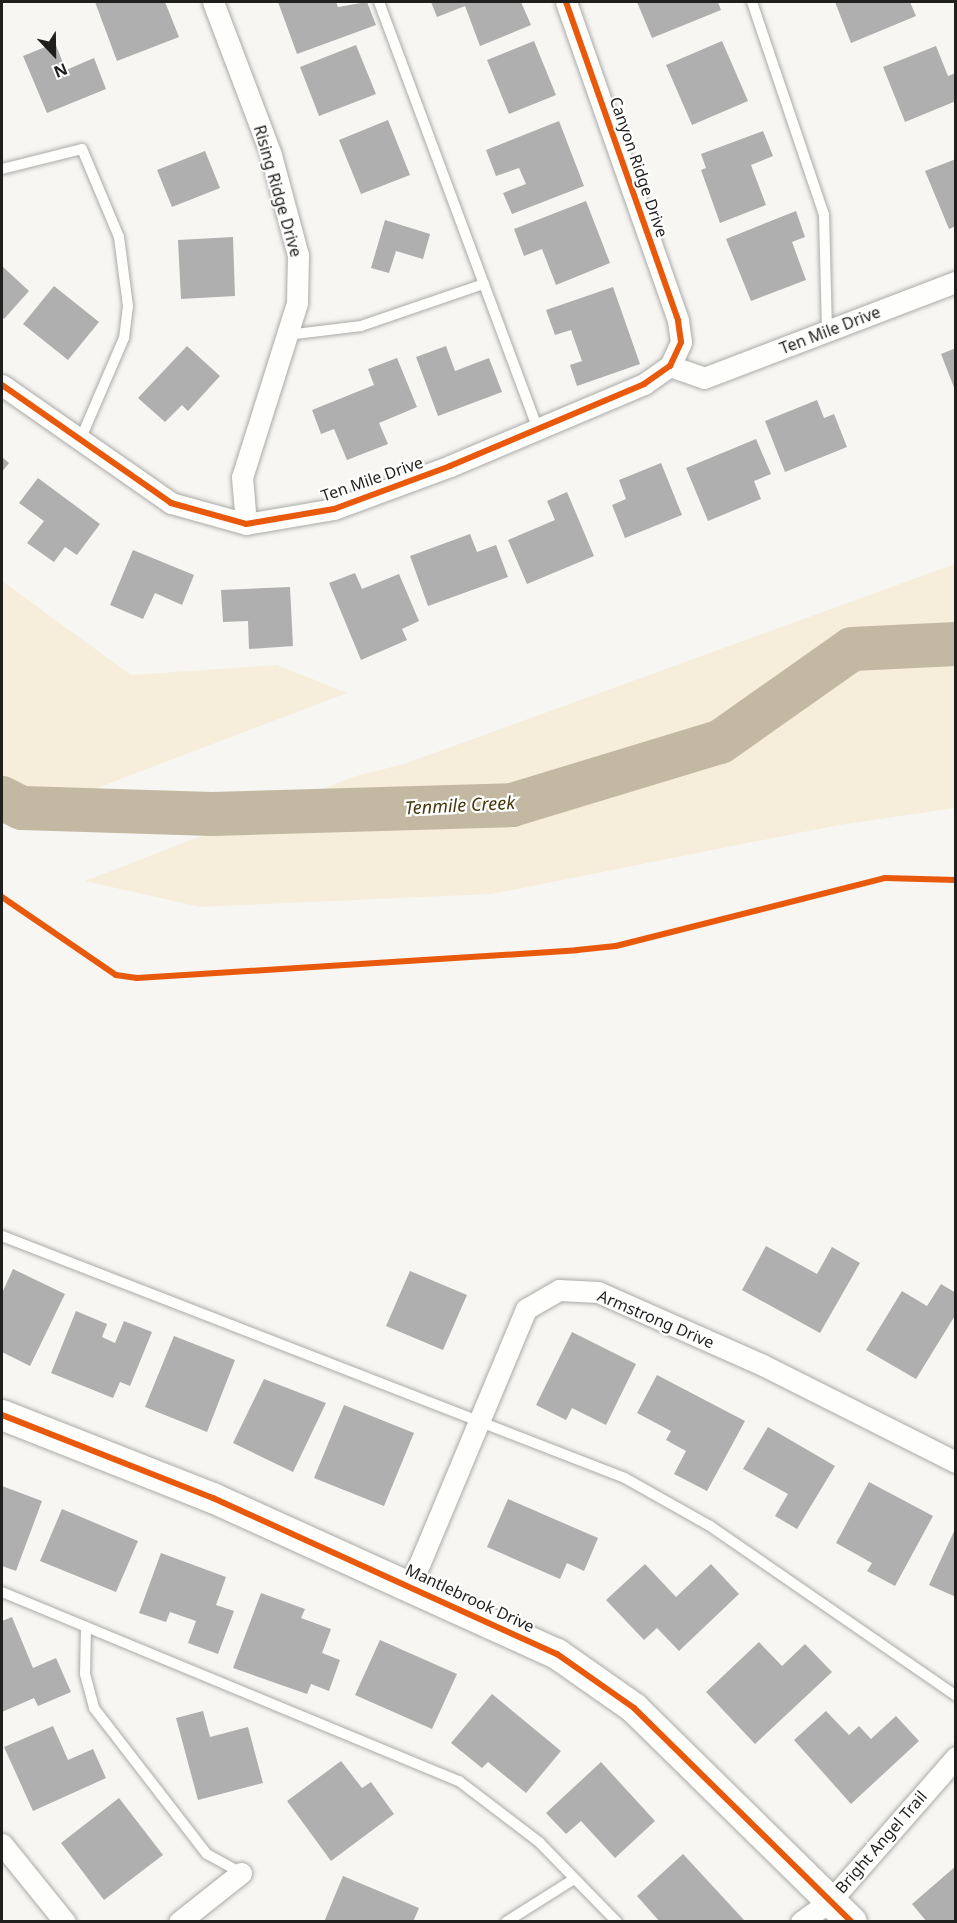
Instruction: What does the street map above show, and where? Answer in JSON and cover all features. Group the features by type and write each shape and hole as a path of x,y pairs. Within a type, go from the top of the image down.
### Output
{"street":[{"name":"Rising Ridge Drive","path":"213,2 271,155 298,255 297,303 242,477 246,524"},
{"name":"Canyon Ridge Drive","path":"566,2 678,320 681,342 670,366"},
{"name":"Ten Mile Drive","path":"2,385 171,503 246,524 334,509 538,429 644,384 670,366 704,378 956,282"},
{"name":"Armstrong Drive","path":"411,1584 476,1422 526,1309 559,1290 598,1292 763,1365 956,1462"},
{"name":"Mantlebrook Drive","path":"2,1415 411,1584 557,1654 634,1708 852,1922"},
{"name":"Bright Angel Trail","path":"801,1922 831,1900 956,1757"},
{"path":"2,1844 65,1922"},
{"path":"179,1922 241,1873"}],"lane":[{"path":"379,2 538,429"},
{"path":"752,2 825,215 826,331"},
{"path":"2,169 82,149 119,237 128,306 124,338 80,440"},
{"path":"287,335 361,326 484,284"},
{"path":"2,1236 625,1478 710,1526 956,1696"},
{"path":"2,1592 459,1781 539,1842 617,1922"},
{"path":"86,1627 85,1674 94,1708 207,1854 241,1873"},
{"path":"506,1922 574,1879"}],"shaded area":[{"path":"955,564 955,808 839,825 491,894 200,907 85,881 356,776 404,764"},
{"path":"2,581 131,675 277,665 347,693 2,824"}],"building":[{"path":"95,2 165,2 179,37 117,61"},
{"path":"278,2 336,2 338,7 367,2 376,25 297,54"},
{"path":"431,2 521,2 531,25 480,46 465,6 437,17"},
{"path":"637,2 718,2 721,10 652,38"},
{"path":"835,2 910,2 916,16 851,43"},
{"path":"534,41 556,95 509,114 487,60"},
{"path":"722,41 748,101 692,125 666,65"},
{"path":"55,43 66,70 94,58 106,89 47,113 23,56"},
{"path":"356,45 376,94 319,116 300,67"},
{"path":"936,46 948,76 956,73 956,101 905,122 883,67"},
{"path":"388,120 410,175 361,194 339,140"},
{"path":"559,121 584,186 512,214 503,193 526,184 519,168 496,176 486,150"},
{"path":"763,131 773,156 751,165 766,205 720,223 701,170 706,168 701,154"},
{"path":"205,151 220,188 172,207 157,170"},
{"path":"956,159 956,226 949,229 925,171"},
{"path":"586,201 610,263 556,285 542,249 524,256 514,229"},
{"path":"796,211 805,237 792,242 806,280 751,301 726,239"},
{"path":"385,220 430,234 423,259 396,251 389,273 371,268"},
{"path":"233,237 235,296 181,299 178,240"},
{"path":"2,266 29,291 4,319 2,316"},
{"path":"54,286 99,322 68,360 23,324"},
{"path":"613,287 640,364 577,386 570,365 582,361 571,330 555,335 546,310"},
{"path":"187,346 220,376 188,411 182,405 165,422 138,398"},
{"path":"446,346 455,371 489,358 502,392 438,416 416,357"},
{"path":"956,348 956,390 955,390 941,354"},
{"path":"397,358 417,407 379,423 388,444 347,460 334,429 321,434 312,410 374,385 368,369"},
{"path":"817,400 824,418 834,414 847,447 785,472 765,421"},
{"path":"756,439 771,474 754,481 761,499 708,521 686,468"},
{"path":"2,457 9,463 2,472"},
{"path":"661,463 682,515 625,538 612,505 626,499 619,480"},
{"path":"38,478 100,524 77,555 65,547 54,562 27,543 44,521 19,503"},
{"path":"567,492 594,556 527,584 508,540 555,520 547,501"},
{"path":"470,534 477,552 496,545 508,577 428,606 410,556"},
{"path":"133,550 194,575 182,605 155,593 143,619 110,605"},
{"path":"355,573 362,589 399,574 419,621 402,629 407,640 361,660 329,583"},
{"path":"290,587 293,646 249,649 248,621 223,622 221,590"},
{"path":"766,1246 817,1274 832,1247 860,1263 820,1333 742,1290"},
{"path":"13,1269 65,1294 30,1366 2,1352 2,1293"},
{"path":"410,1271 467,1295 443,1350 386,1326"},
{"path":"941,1284 956,1293 956,1314 916,1379 866,1350 902,1291 927,1306"},
{"path":"76,1311 107,1324 102,1337 115,1343 124,1321 152,1332 130,1386 120,1382 113,1398 51,1373"},
{"path":"572,1332 636,1364 606,1425 572,1408 566,1420 536,1405"},
{"path":"174,1336 235,1360 207,1432 145,1407"},
{"path":"657,1375 745,1421 707,1491 674,1474 686,1451 666,1440 671,1431 637,1413"},
{"path":"264,1379 326,1403 293,1472 233,1443"},
{"path":"344,1405 414,1433 384,1506 314,1478"},
{"path":"768,1427 835,1466 797,1529 775,1516 788,1494 743,1469"},
{"path":"869,1482 933,1516 895,1586 867,1571 872,1563 836,1543"},
{"path":"2,1486 42,1501 16,1571 2,1566"},
{"path":"508,1499 598,1538 584,1571 567,1563 560,1579 487,1547"},
{"path":"62,1509 138,1541 116,1592 40,1561"},
{"path":"956,1527 956,1597 929,1585"},
{"path":"161,1553 226,1577 216,1605 234,1611 218,1654 188,1643 196,1621 170,1612 166,1622 139,1613"},
{"path":"645,1564 676,1597 711,1564 739,1594 679,1651 657,1628 644,1640 606,1600"},
{"path":"261,1593 305,1609 301,1618 331,1629 322,1653 340,1660 329,1691 311,1684 307,1694 233,1668"},
{"path":"12,1617 33,1668 56,1658 71,1692 38,1706 34,1698 2,1712 2,1621"},
{"path":"380,1640 457,1674 432,1729 355,1695"},
{"path":"759,1642 782,1666 805,1644 832,1672 755,1744 706,1692"},
{"path":"492,1694 561,1751 526,1793 488,1762 482,1768 451,1743"},
{"path":"203,1711 210,1737 248,1727 263,1783 198,1800 176,1718"},
{"path":"826,1711 849,1735 859,1726 871,1739 896,1716 919,1741 851,1804 794,1740"},
{"path":"53,1726 68,1760 93,1749 106,1778 33,1811 4,1747"},
{"path":"341,1761 362,1788 371,1782 394,1814 331,1861 287,1801"},
{"path":"601,1762 655,1821 615,1858 581,1821 566,1834 546,1813"},
{"path":"119,1798 163,1855 104,1900 61,1843"},
{"path":"683,1854 744,1920 743,1922 660,1922 637,1896"},
{"path":"956,1866 956,1922 927,1922 912,1904"},
{"path":"343,1876 419,1908 413,1922 324,1922"}],"waterway":[{"name":"Tenmile Creek","path":"2,798 22,808 212,814 512,805 720,742 852,649 956,644"}],"cycle path":[{"path":"2,385 171,503 246,524 334,509 450,466 644,384 670,366 681,342 678,320 566,2"},
{"path":"2,897 116,975 137,978 616,946 885,878 956,880"},
{"path":"2,1415 213,1498 557,1654 634,1708 852,1922"}]}
